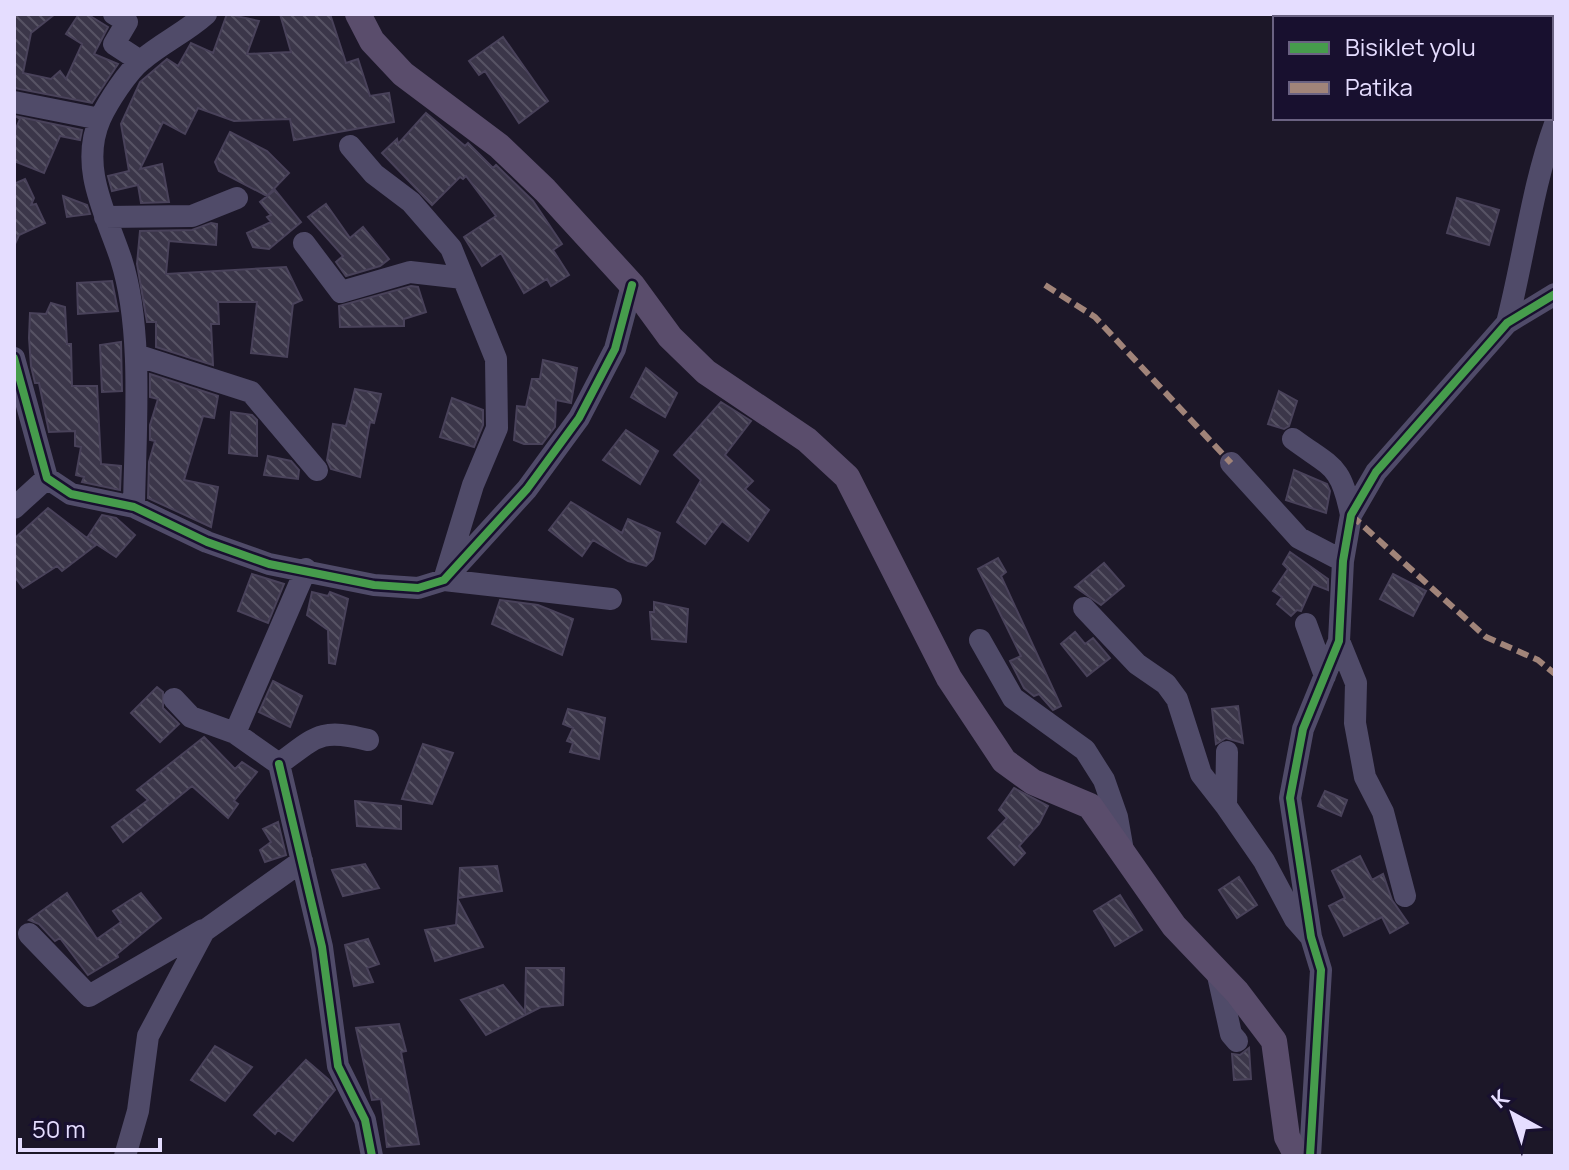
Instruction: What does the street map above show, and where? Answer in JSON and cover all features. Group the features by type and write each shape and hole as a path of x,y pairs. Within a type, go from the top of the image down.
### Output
{"main road":[{"path":"358,14 372,41 403,74 499,146 632,285 670,337 706,372 807,440 847,477 949,678 1004,761 1033,782 1090,806 1124,860 1174,926 1217,971 1274,1041 1287,1137 1297,1156"}],"street":[{"path":"114,14 127,22 114,44 140,61"},
{"path":"134,507 136,355 122,262 105,217 90,156 100,119 140,61 182,35 206,14"},
{"path":"14,102 100,119"},
{"path":"1507,323 1524,258 1543,157 1555,124"},
{"path":"350,146 374,174 411,202 451,248 496,359 497,428 473,485 444,580"},
{"path":"105,217 192,216 237,198"},
{"path":"304,243 341,292 410,272 463,278"},
{"path":"444,580 527,489 579,418 615,349 632,285"},
{"path":"1310,1156 1321,970 1311,937 1290,798 1303,729 1339,641 1343,561 1351,515 1376,472 1507,323 1555,294"},
{"path":"136,355 251,392 317,470"},
{"path":"14,358 18,393 47,478 71,494 134,507 207,542 269,564 374,585 418,588 444,580 611,599"},
{"path":"1293,439 1336,468 1345,483 1351,515"},
{"path":"1231,463 1299,538 1343,561"},
{"path":"14,508 47,478"},
{"path":"235,733 306,569"},
{"path":"1084,608 1137,664 1166,684 1177,699 1201,774 1264,861 1295,919 1311,937"},
{"path":"1306,624 1325,676"},
{"path":"980,640 1013,698 1085,750 1104,780 1117,817 1124,860"},
{"path":"1339,641 1356,683 1355,723 1365,777 1383,812 1405,896"},
{"path":"174,699 191,717 235,733 279,764 322,947 338,1066 365,1120 372,1156"},
{"path":"279,764 307,744 333,732 368,740"},
{"path":"1226,806 1227,752"},
{"path":"125,1156 138,1111 148,1036 204,931 302,861"},
{"path":"29,934 89,996 218,921"},
{"path":"1217,971 1231,1034 1237,1041"}],"building":[{"path":"14,14 55,14 31,33 23,73 51,79 60,71 66,79 82,44 66,34 79,14 87,14 108,27 94,54 118,64 92,103 14,88"},
{"path":"227,14 259,21 247,54 291,52 280,14 330,14 346,63 358,59 370,96 389,93 394,122 294,140 290,119 234,121 198,108 185,134 163,122 140,169 162,164 169,202 141,203 138,185 112,191 108,176 129,171 121,124 140,82 167,59 178,66 191,43 213,53"},
{"path":"503,37 548,101 519,123 485,71 479,75 469,61"},
{"path":"426,113 465,146 468,143 493,168 496,165 533,201 562,244 553,250 569,275 551,286 547,279 524,293 501,253 482,266 464,237 496,216 466,176 463,179 460,177 432,205 382,153 397,139 398,144"},
{"path":"15,116 82,130 80,140 60,136 44,173 14,161 14,133 20,119"},
{"path":"230,132 267,151 289,173 267,196 219,171 215,162"},
{"path":"25,179 34,198 31,205 36,204 45,223 19,235 14,246 14,184"},
{"path":"275,190 301,222 269,249 253,247 247,233 271,222 267,217 271,215 260,202"},
{"path":"63,196 87,205 90,214 67,217"},
{"path":"1457,198 1499,210 1489,245 1447,233"},
{"path":"326,204 350,238 363,227 389,259 380,266 346,276 336,262 343,256 308,217"},
{"path":"217,224 216,245 169,241 166,274 286,267 302,300 293,304 287,357 251,353 257,302 218,302 219,324 211,324 213,365 156,347 156,322 147,322 137,264 140,231 192,230"},
{"path":"112,281 118,311 78,314 77,283"},
{"path":"411,286 418,287 426,312 404,319 404,326 340,327 339,306"},
{"path":"51,303 65,307 67,344 71,344 72,386 97,386 101,464 121,466 120,490 82,482 84,477 76,475 81,447 75,446 75,431 49,432 39,383 35,383 31,366 29,338 30,313 46,314"},
{"path":"121,342 122,391 102,392 100,345"},
{"path":"543,360 577,368 571,403 556,400 555,427 542,444 524,444 514,440 517,406 526,407 532,379 540,379"},
{"path":"646,368 677,393 665,417 631,397"},
{"path":"150,374 218,396 214,418 203,416 184,480 218,487 211,527 148,498 149,462 155,441 150,440 150,425 158,399 150,397"},
{"path":"355,389 381,394 374,423 370,422 360,477 331,469 327,460 333,424 346,426"},
{"path":"1279,391 1297,401 1289,426 1284,429 1268,424"},
{"path":"452,398 483,410 483,425 474,447 440,437"},
{"path":"721,402 751,421 725,455 753,481 745,489 769,510 748,541 722,521 705,544 677,522 701,480 674,455"},
{"path":"231,412 252,415 257,420 257,456 229,453"},
{"path":"626,430 658,451 640,484 603,460"},
{"path":"268,456 291,461 299,470 298,479 264,475"},
{"path":"1294,470 1327,484 1330,491 1326,513 1286,500"},
{"path":"571,502 622,533 628,519 660,533 653,559 646,566 628,561 593,540 582,556 549,530"},
{"path":"48,508 96,545 62,571 57,566 23,588 14,576 14,539"},
{"path":"102,515 116,518 135,535 116,557 87,538"},
{"path":"1290,552 1328,579 1328,590 1313,584 1301,611 1297,610 1291,616 1277,604 1282,597 1273,591 1288,569 1283,564"},
{"path":"998,558 1006,572 1001,576 1061,706 1053,710 1039,694 1034,696 1024,688 1010,661 1021,656 978,569"},
{"path":"1104,563 1124,586 1101,605 1075,587"},
{"path":"252,574 284,584 268,623 238,611"},
{"path":"1393,574 1426,591 1413,616 1380,599"},
{"path":"312,592 328,596 330,592 348,599 335,664 329,663 328,630 307,615"},
{"path":"500,600 538,605 573,619 562,655 492,624"},
{"path":"654,602 688,609 686,642 652,639 650,612 654,612"},
{"path":"1075,632 1085,644 1093,638 1110,658 1087,676 1061,644"},
{"path":"273,681 302,696 290,727 259,712"},
{"path":"157,687 163,692 163,708 179,724 160,742 131,713"},
{"path":"1238,706 1243,743 1226,738 1216,744 1212,709"},
{"path":"568,709 605,718 599,759 570,752 573,743 567,741 573,728 563,724"},
{"path":"204,737 235,769 242,762 257,772 234,801 238,804 228,818 192,786 123,842 112,827 148,800 137,790"},
{"path":"423,744 453,753 432,804 402,799"},
{"path":"1014,788 1048,806 1039,824 1019,846 1025,853 1014,865 988,838 1007,818 999,810"},
{"path":"1325,791 1347,800 1341,816 1318,806"},
{"path":"355,801 401,806 401,829 357,826"},
{"path":"278,822 286,855 265,862 260,850 271,842 263,829"},
{"path":"1360,856 1372,880 1383,874 1392,900 1408,923 1390,933 1382,917 1344,936 1329,906 1345,898 1332,871"},
{"path":"365,864 379,888 343,896 332,870"},
{"path":"497,866 502,891 458,898 460,868"},
{"path":"1239,877 1257,905 1237,918 1219,890"},
{"path":"67,893 97,939 121,922 113,911 141,893 161,918 117,954 118,957 88,975 60,938 55,941 39,924 29,920"},
{"path":"1120,895 1142,930 1115,946 1094,911"},
{"path":"458,900 483,947 435,961 425,930 456,925"},
{"path":"368,939 379,964 367,968 373,982 354,986 345,945"},
{"path":"526,968 564,968 563,1005 541,1007 486,1035 461,1000 503,985 525,1012"},
{"path":"399,1024 406,1051 401,1052 419,1144 387,1147 381,1099 372,1100 356,1028"},
{"path":"215,1046 252,1067 225,1101 191,1080"},
{"path":"1249,1048 1251,1079 1234,1080 1232,1054 1240,1055"},
{"path":"306,1060 329,1080 335,1090 293,1141 278,1130 275,1134 254,1115"}],"marked path":[{"path":"1045,285 1095,317 1231,463"},
{"path":"1351,515 1486,637 1538,660 1555,674"}],"cycle path":[{"path":"14,358 47,478 71,494 134,507 207,542 269,564 374,585 418,588 444,580 527,489 579,418 615,349 632,285"},
{"path":"1310,1156 1321,970 1311,937 1290,798 1303,729 1339,641 1343,561 1351,515 1376,472 1507,323 1555,294"},
{"path":"279,764 322,947 338,1066 365,1120 372,1156"}]}
